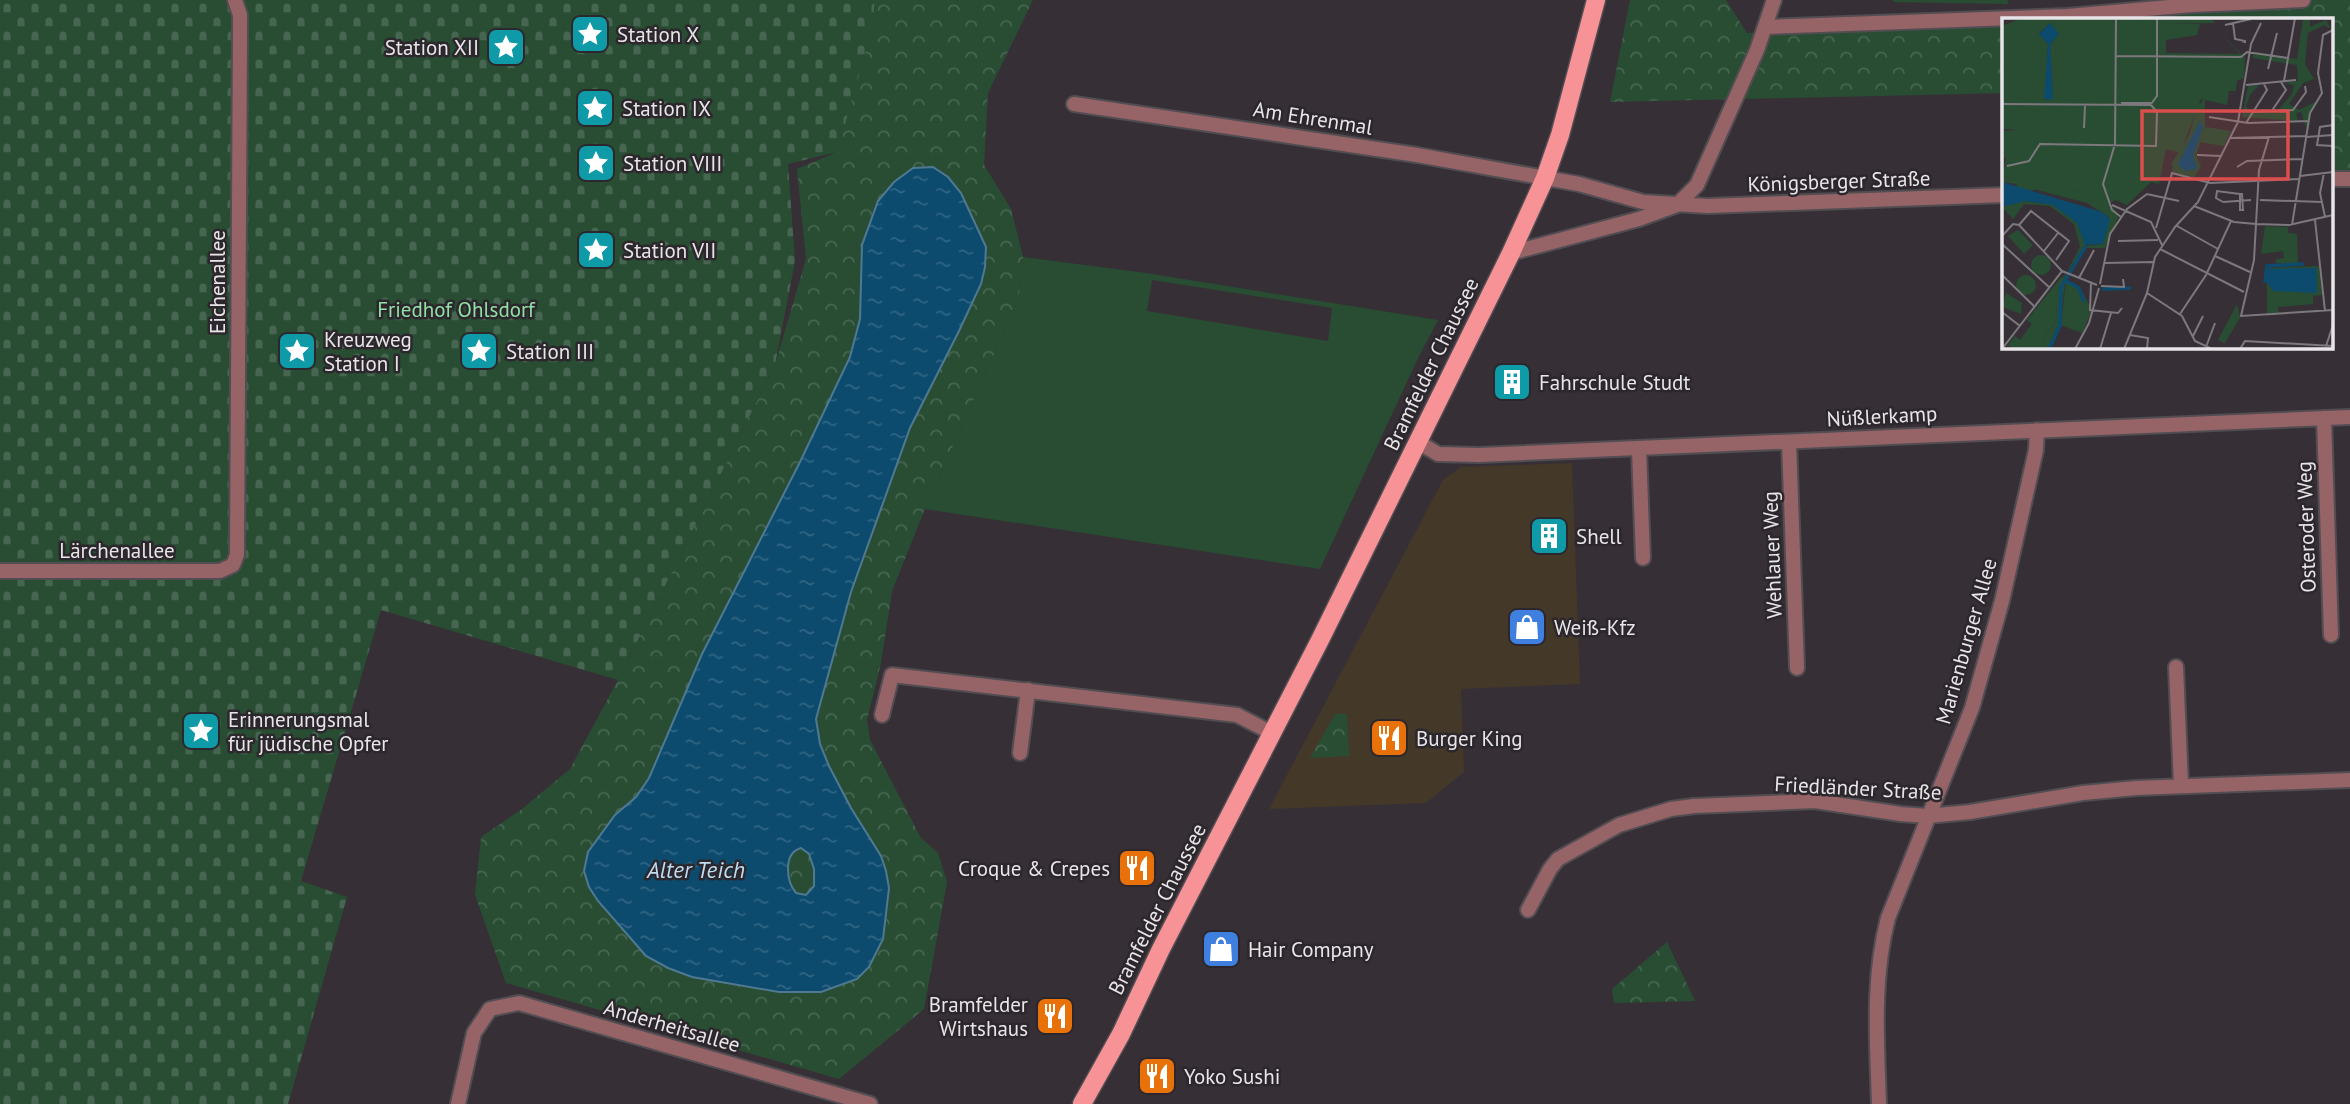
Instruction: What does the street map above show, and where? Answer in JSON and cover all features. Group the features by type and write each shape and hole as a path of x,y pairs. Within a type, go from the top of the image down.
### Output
{"main road":[{"name":"Bramfelder Chaussee","path":"1082,1104 1121,1034 1511,253 1545,178 1567,110 1596,0"}],"street":[{"name":"Eichenallee","path":"233,565 237,555 240,47 240,15 235,0"},
{"path":"1677,205 1697,185 1766,27 1774,0"},
{"path":"2068,16 2075,0"},
{"path":"2013,18 2303,0"},
{"path":"1766,27 2002,18"},
{"name":"Am Ehrenmal","path":"1074,104 1417,155 1545,178"},
{"name":"Königsberger Straße","path":"1545,178 1643,202 1677,205 1717,206 2002,195"},
{"path":"2332,179 2350,179"},
{"name":"Königsberger Straße","path":"1511,253 1639,219 1677,205"},
{"name":"Nüßlerkamp","path":"1418,442 1438,454 1479,455 2350,417"},
{"name":"Osteroder Weg","path":"2324,418 2332,635"},
{"name":"Marienburger Allee","path":"1879,1104 1876,992 1881,946 1888,918 1927,816 1972,708 2003,601 2036,450 2037,430"},
{"name":"Wehlauer Weg","path":"1789,442 1797,668"},
{"path":"1639,449 1643,558"},
{"name":"Lärchenallee","path":"0,571 220,571 233,565"},
{"path":"2176,667 2181,786"},
{"path":"882,715 892,675 1237,715 1272,733"},
{"path":"1020,753 1028,690"},
{"name":"Friedländer Straße","path":"1528,910 1558,859 1604,832 1655,813 1694,806 1801,801 1927,816 2008,807 2096,791 2350,780"},
{"name":"Anderheitsallee","path":"458,1104 474,1032 490,1009 519,1003 870,1104"}],"shaded area":[{"path":"1572,463 1580,684 1461,689 1464,772 1426,803 1269,809 1443,480 1461,467"}],"green space":[{"name":"Friedhof Ohlsdorf","path":"0,0 875,0 871,33 837,152 788,164 795,261 775,365 618,680 381,610 301,881 347,897 288,1104 0,1104"},
{"path":"869,0 1033,0 988,93 984,165 1011,209 1023,257 1019,298 925,509 892,591 881,663 867,720 870,740 921,838 938,853 947,882 924,1009 839,1079 506,983 475,895 481,837 522,809 570,769 618,680 775,365 806,259 797,169 837,152"},
{"path":"1630,0 1726,0 1747,33 2002,26 2002,93 1610,102"},
{"path":"2007,0 2009,4 1893,2"},
{"path":"2177,0 2350,0 2350,172 2332,173 2332,18 2141,18"},
{"path":"1023,257 1146,273 1438,320 1320,569 925,509 1019,298","holes":["1152,280 1332,308 1328,341 1147,311"]},
{"path":"1335,714 1347,714 1349,756 1310,758"},
{"path":"1667,942 1695,1001 1614,1003 1612,989"}],"water":[{"name":"Alter Teich","path":"933,167 948,177 961,193 986,247 981,284 910,428 851,592 816,719 820,744 829,766 881,856 886,871 889,888 883,939 869,967 857,979 821,992 779,992 692,977 646,956 598,901 589,887 584,871 588,852 615,815 636,797 649,778 702,654 850,357 860,319 862,245 878,201 894,182 913,168","holes":["801,848 809,854 814,869 814,886 806,895 796,893 790,882 788,868 791,855 795,851"]}],"place":[{"name":"Station X","path":"590,34"},
{"name":"Station XII","path":"506,47"},
{"name":"Station IX","path":"595,108"},
{"name":"Station VIII","path":"596,163"},
{"name":"Station VII","path":"596,250"},
{"name":"Kreuzweg Station I","path":"297,351"},
{"name":"Station III","path":"479,351"},
{"name":"Fahrschule Studt","path":"1512,382"},
{"name":"Shell","path":"1549,536"},
{"name":"Weiß-Kfz","path":"1527,627"},
{"name":"Erinnerungsmal für jüdische Opfer","path":"201,731"},
{"name":"Burger King","path":"1389,738"},
{"name":"Croque & Crepes","path":"1137,868"},
{"name":"Hair Company","path":"1221,949"},
{"name":"Bramfelder Wirtshaus","path":"1055,1016"},
{"name":"Yoko Sushi","path":"1157,1076"}]}
